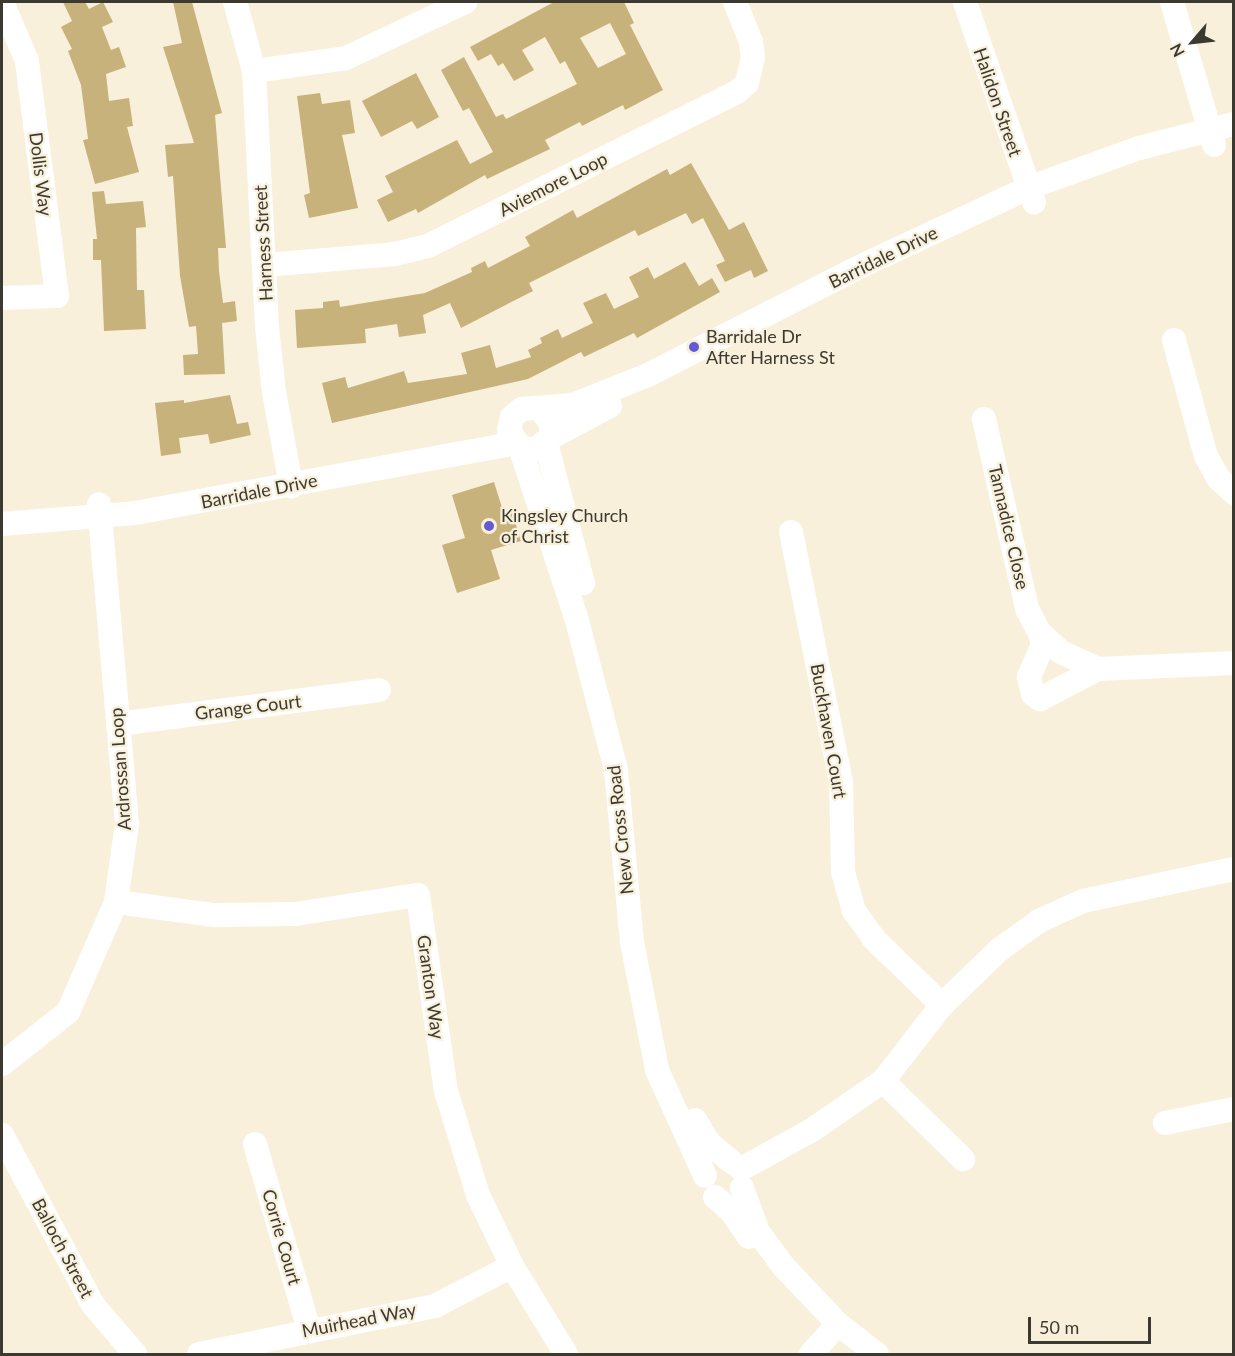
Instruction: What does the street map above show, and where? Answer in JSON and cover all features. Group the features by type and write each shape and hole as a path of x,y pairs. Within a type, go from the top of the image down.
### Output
{"street":[{"name":"Dollis Way","path":"2,2 27,61 57,296 2,298"},
{"name":"Harness Street","path":"234,2 254,71 274,392 290,479"},
{"path":"254,71 346,58 465,2"},
{"name":"Aviemore Loop","path":"265,265 395,254 430,246 737,92 747,83 753,58 751,42 735,2"},
{"name":"Halidon Street","path":"965,2 1031,195"},
{"path":"1172,2 1219,138"},
{"name":"Barridale Drive","path":"542,410 573,405 650,374 855,269 1139,148 1219,138 1233,124"},
{"name":"Barridale Drive","path":"548,441 1031,195"},
{"path":"1174,340 1206,456 1218,478 1233,493"},
{"path":"522,409 542,410 552,425 548,441 534,450 515,438 522,409"},
{"name":"Tannadice Close","path":"984,418 1028,609 1040,633 1043,645 1029,677 1033,694 1040,699 1098,669 1233,663"},
{"name":"Barridale Drive","path":"2,524 100,511 290,479 472,437 515,438"},
{"name":"New Cross Road","path":"515,438 576,617 616,770 632,942 657,1070 710,1186 732,1212 773,1273 833,1329 877,1354"},
{"name":"New Cross Road","path":"548,441 631,768 647,940 671,1065 690,1113 710,1143 738,1173 744,1202 770,1250 854,1354"},
{"name":"Barridale Drive","path":"2,509 100,511"},
{"name":"Ardrossan Loop","path":"2,1064 68,1012 117,902 127,824 100,511"},
{"name":"Buckhaven Court","path":"791,532 841,782 843,872 854,911 874,939 942,1005"},
{"name":"Tannadice Close","path":"1040,633 1060,652 1098,669"},
{"name":"Grange Court","path":"118,724 379,690"},
{"path":"738,1173 715,1162 710,1186 733,1197 738,1173 812,1130 883,1081 942,1005 999,950 1039,921 1083,901 1232,875"},
{"name":"Granton Way","path":"117,902 214,915 296,914 418,895 446,1091 478,1195 512,1266 566,1354"},
{"path":"883,1081 963,1159"},
{"path":"1165,1123 1233,1109"},
{"name":"Balloch Street","path":"2,1135 93,1305 135,1354"},
{"name":"Corrie Court","path":"255,1144 309,1330"},
{"name":"Muirhead Way","path":"199,1354 435,1306 512,1266"},
{"path":"811,1354 833,1329"}],"building":[{"path":"63,2 85,2 89,9 103,2 113,22 102,27 111,50 119,47 126,67 106,74 109,101 129,98 133,126 127,127 139,172 95,184 83,140 88,139 81,85 68,51 72,49 61,27 72,21"},
{"path":"173,2 192,2 222,113 215,115 226,248 218,248 219,271 223,303 235,301 237,321 222,323 225,374 184,375 183,355 198,354 196,326 189,327 180,276 173,176 168,177 165,145 194,143 163,47 182,43"},
{"path":"554,2 624,2 634,23 630,25 663,90 625,110 623,105 582,126 580,122 545,140 550,149 487,179 485,175 418,213 416,209 388,222 377,200 393,192 385,176 457,140 470,164 493,152 469,108 463,111 441,70 464,57 496,117 503,114 506,119 577,84 565,61 560,64 545,37 522,50 534,70 514,81 503,63 498,66 491,54 478,61 470,47","holes":["610,23 626,54 598,68 580,38"]},
{"path":"416,73 439,117 417,129 412,121 381,137 362,101"},
{"path":"320,93 322,104 350,100 355,133 342,135 358,208 309,218 304,195 310,193 297,96"},
{"path":"691,163 729,230 744,222 768,271 754,278 751,270 725,282 716,265 725,261 703,218 692,224 686,213 638,236 635,230 529,283 533,291 461,328 450,303 423,315 426,333 399,337 397,324 365,329 366,343 297,348 295,310 323,308 323,302 339,300 340,307 425,293 472,272 471,268 485,261 488,268 530,246 525,237 573,210 577,218 667,169 670,175"},
{"path":"104,191 106,204 143,201 146,227 136,228 137,290 144,290 146,329 104,331 101,260 93,260 93,239 97,239 92,192"},
{"path":"685,262 699,286 712,278 720,292 637,338 634,333 584,357 581,352 528,379 332,423 322,383 345,377 348,388 404,371 408,383 467,374 461,353 490,345 496,368 531,357 528,350 542,343 540,338 558,329 562,338 593,323 583,303 606,293 614,309 639,297 629,277 648,267 654,279"},
{"path":"230,395 237,424 248,422 251,435 210,444 208,434 179,438 181,453 161,456 155,403 184,400 184,403"},
{"name":"Kingsley Church of Christ","path":"494,482 504,514 512,512 521,541 491,550 500,579 457,593 442,545 465,538 452,495"}],"place":[{"name":"Barridale Dr After Harness St","path":"694,347"},
{"name":"Kingsley Church of Christ","path":"489,526"}]}
